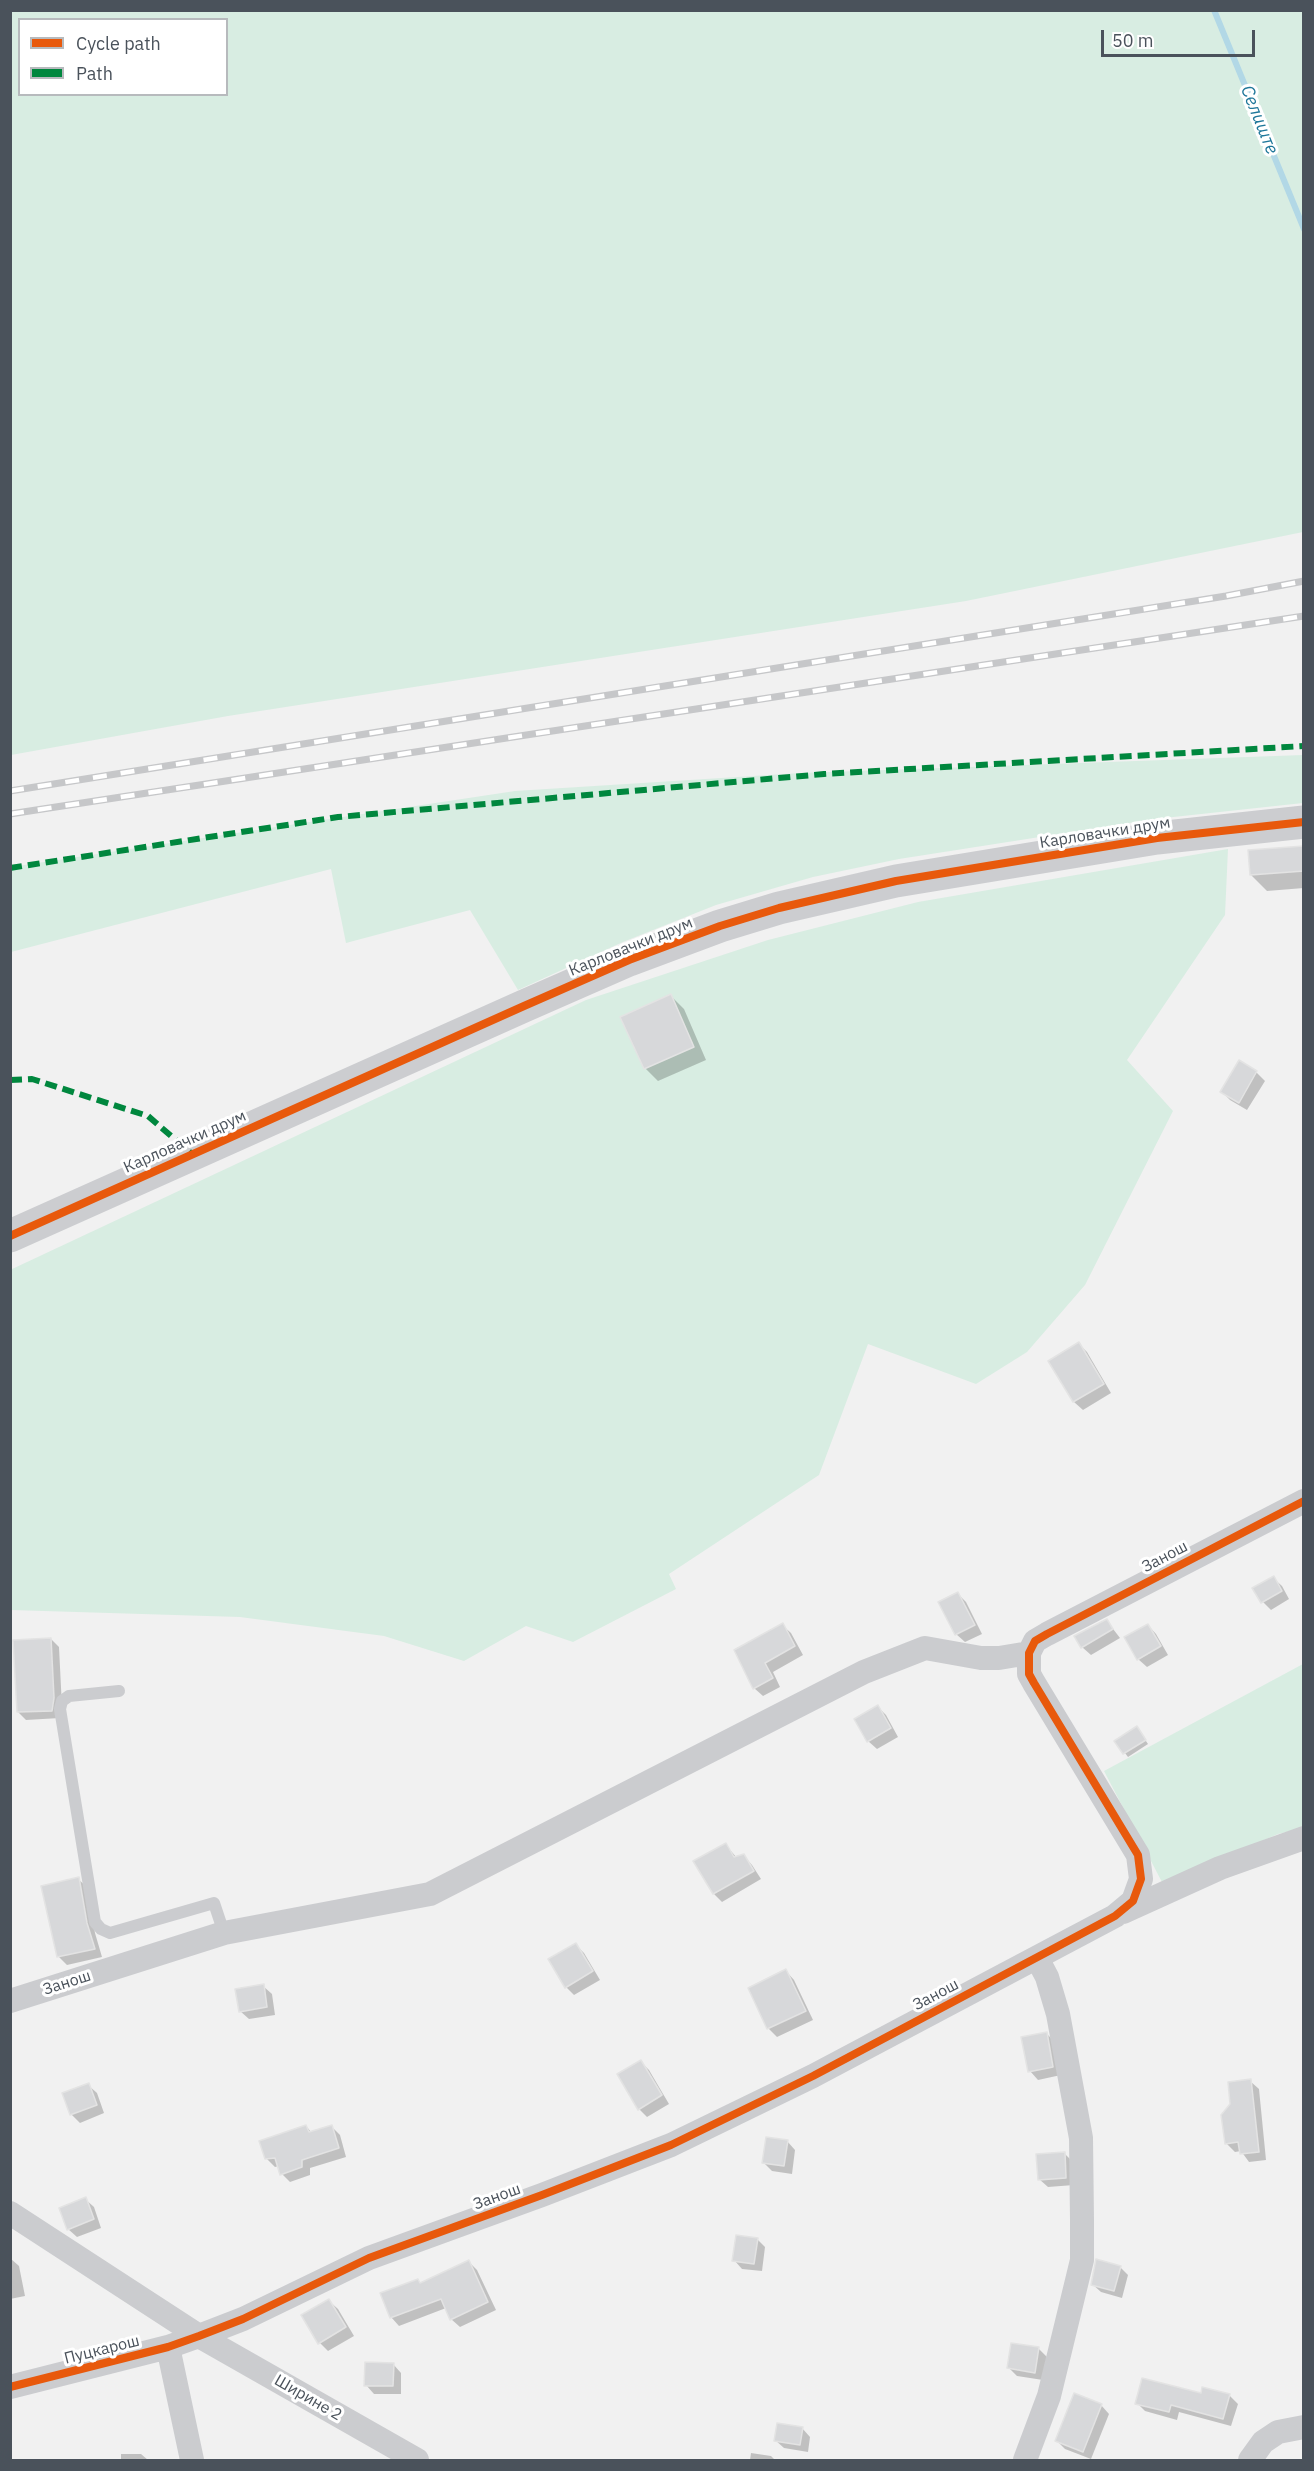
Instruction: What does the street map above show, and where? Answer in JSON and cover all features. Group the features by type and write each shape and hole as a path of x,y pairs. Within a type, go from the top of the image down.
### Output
{"main road":[{"name":"Карловачки друм","path":"10,1236 524,1005 629,960 720,926 789,905 896,881 1157,838 1304,822"}],"street":[{"name":"Занош","path":"1115,1916 1133,1900 1141,1878 1138,1855 1029,1674 1029,1653 1035,1641 1047,1634 1304,1501"},
{"name":"Занош","path":"10,2001 224,1933 430,1894 864,1671 925,1648 981,1658 999,1658 1029,1653"},
{"name":"Занош","path":"199,2336 243,2319 369,2258 672,2145 813,2076 1115,1916 1220,1868 1304,1838"},
{"path":"1025,2460 1049,2396 1082,2260 1081,2138 1058,2014 1047,1977 1037,1958"},
{"name":"Ширине 2","path":"10,2213 199,2336 417,2460"},
{"name":"Пуцкарош","path":"10,2387 168,2348 199,2336"},
{"path":"168,2348 192,2460"},
{"path":"1250,2460 1263,2442 1278,2432 1304,2427"}],"lane":[{"path":"119,1691 69,1696 62,1701 60,1709 95,1922 101,1929 110,1933 214,1903 224,1933"}],"green space":[{"path":"11,10 1303,11 1303,532 966,601 228,716 11,755"},
{"path":"1303,755 1303,803 1155,819 899,859 813,877 716,905 623,942 518,990 470,910 346,943 331,869 11,952 11,867 515,791 801,773"},
{"path":"1228,849 1225,915 1127,1060 1173,1111 1085,1285 1027,1352 976,1384 868,1344 819,1475 669,1574 676,1589 573,1642 526,1626 464,1661 384,1636 240,1617 11,1610 10,1270 586,1000 768,940 918,902"},
{"path":"1303,1664 1303,1828 1278,1834 1163,1884 1104,1771"}],"building":[{"path":"1304,846 1304,871 1250,875 1248,850"},
{"path":"671,994 694,1047 644,1069 620,1017"},
{"path":"1239,1060 1257,1071 1239,1103 1220,1092"},
{"path":"1079,1342 1104,1384 1073,1402 1048,1361"},
{"path":"1274,1576 1282,1591 1261,1603 1252,1588"},
{"path":"958,1592 975,1625 955,1635 938,1602"},
{"path":"1107,1619 1113,1629 1081,1648 1074,1636"},
{"path":"783,1623 795,1646 765,1663 773,1678 753,1689 734,1650"},
{"path":"1148,1624 1161,1646 1137,1660 1124,1637"},
{"path":"51,1638 54,1698 52,1711 17,1712 13,1640"},
{"path":"878,1705 891,1728 867,1742 854,1719"},
{"path":"1137,1726 1146,1740 1123,1754 1114,1741"},
{"path":"726,1843 734,1857 744,1854 754,1871 713,1894 693,1861"},
{"path":"79,1877 87,1923 95,1949 57,1957 41,1886"},
{"path":"576,1943 593,1971 565,1988 548,1959"},
{"path":"786,1969 806,2011 767,2029 748,1988"},
{"path":"264,1984 267,2007 239,2012 235,1989"},
{"path":"1047,2032 1053,2067 1028,2072 1021,2037"},
{"path":"641,2060 662,2095 638,2110 617,2074"},
{"path":"1251,2079 1259,2152 1240,2154 1238,2142 1225,2144 1221,2115 1230,2104 1228,2082"},
{"path":"89,2083 97,2105 70,2115 62,2093"},
{"path":"306,2125 309,2132 332,2125 339,2148 302,2160 302,2167 280,2175 275,2158 265,2159 259,2141"},
{"path":"766,2137 788,2140 784,2166 762,2163"},
{"path":"1065,2152 1066,2178 1038,2180 1036,2154"},
{"path":"86,2197 94,2219 67,2230 59,2208"},
{"path":"736,2235 758,2238 754,2264 732,2261"},
{"path":"1096,2259 1121,2266 1114,2291 1091,2285"},
{"path":"469,2260 488,2302 450,2320 441,2299 390,2318 380,2293 418,2279 420,2283"},
{"path":"329,2299 346,2327 318,2344 301,2315"},
{"path":"1011,2343 1039,2347 1035,2373 1007,2368"},
{"path":"365,2362 394,2363 393,2386 364,2386"},
{"path":"1142,2378 1201,2393 1202,2387 1230,2394 1223,2419 1171,2405 1169,2412 1135,2404"},
{"path":"1074,2393 1102,2404 1083,2452 1055,2441"},
{"path":"777,2423 803,2427 800,2445 774,2441"}],"waterway":[{"name":"Селиште","path":"1214,10 1304,229"}],"railway":[{"path":"10,791 1226,596 1304,581"},
{"path":"10,814 1304,616"}],"marked path":[{"path":"10,868 338,817 824,774 1304,746"},
{"path":"10,1080 32,1079 148,1116 192,1154"}],"cycle path":[{"path":"10,1236 629,960 720,926 779,908 896,881 1157,838 1304,822"},
{"path":"10,2387 168,2347 199,2336 243,2319 369,2258 671,2145 813,2076 1115,1916 1133,1901 1141,1879 1138,1855 1029,1674 1029,1653 1035,1641 1047,1634 1304,1501"}]}
